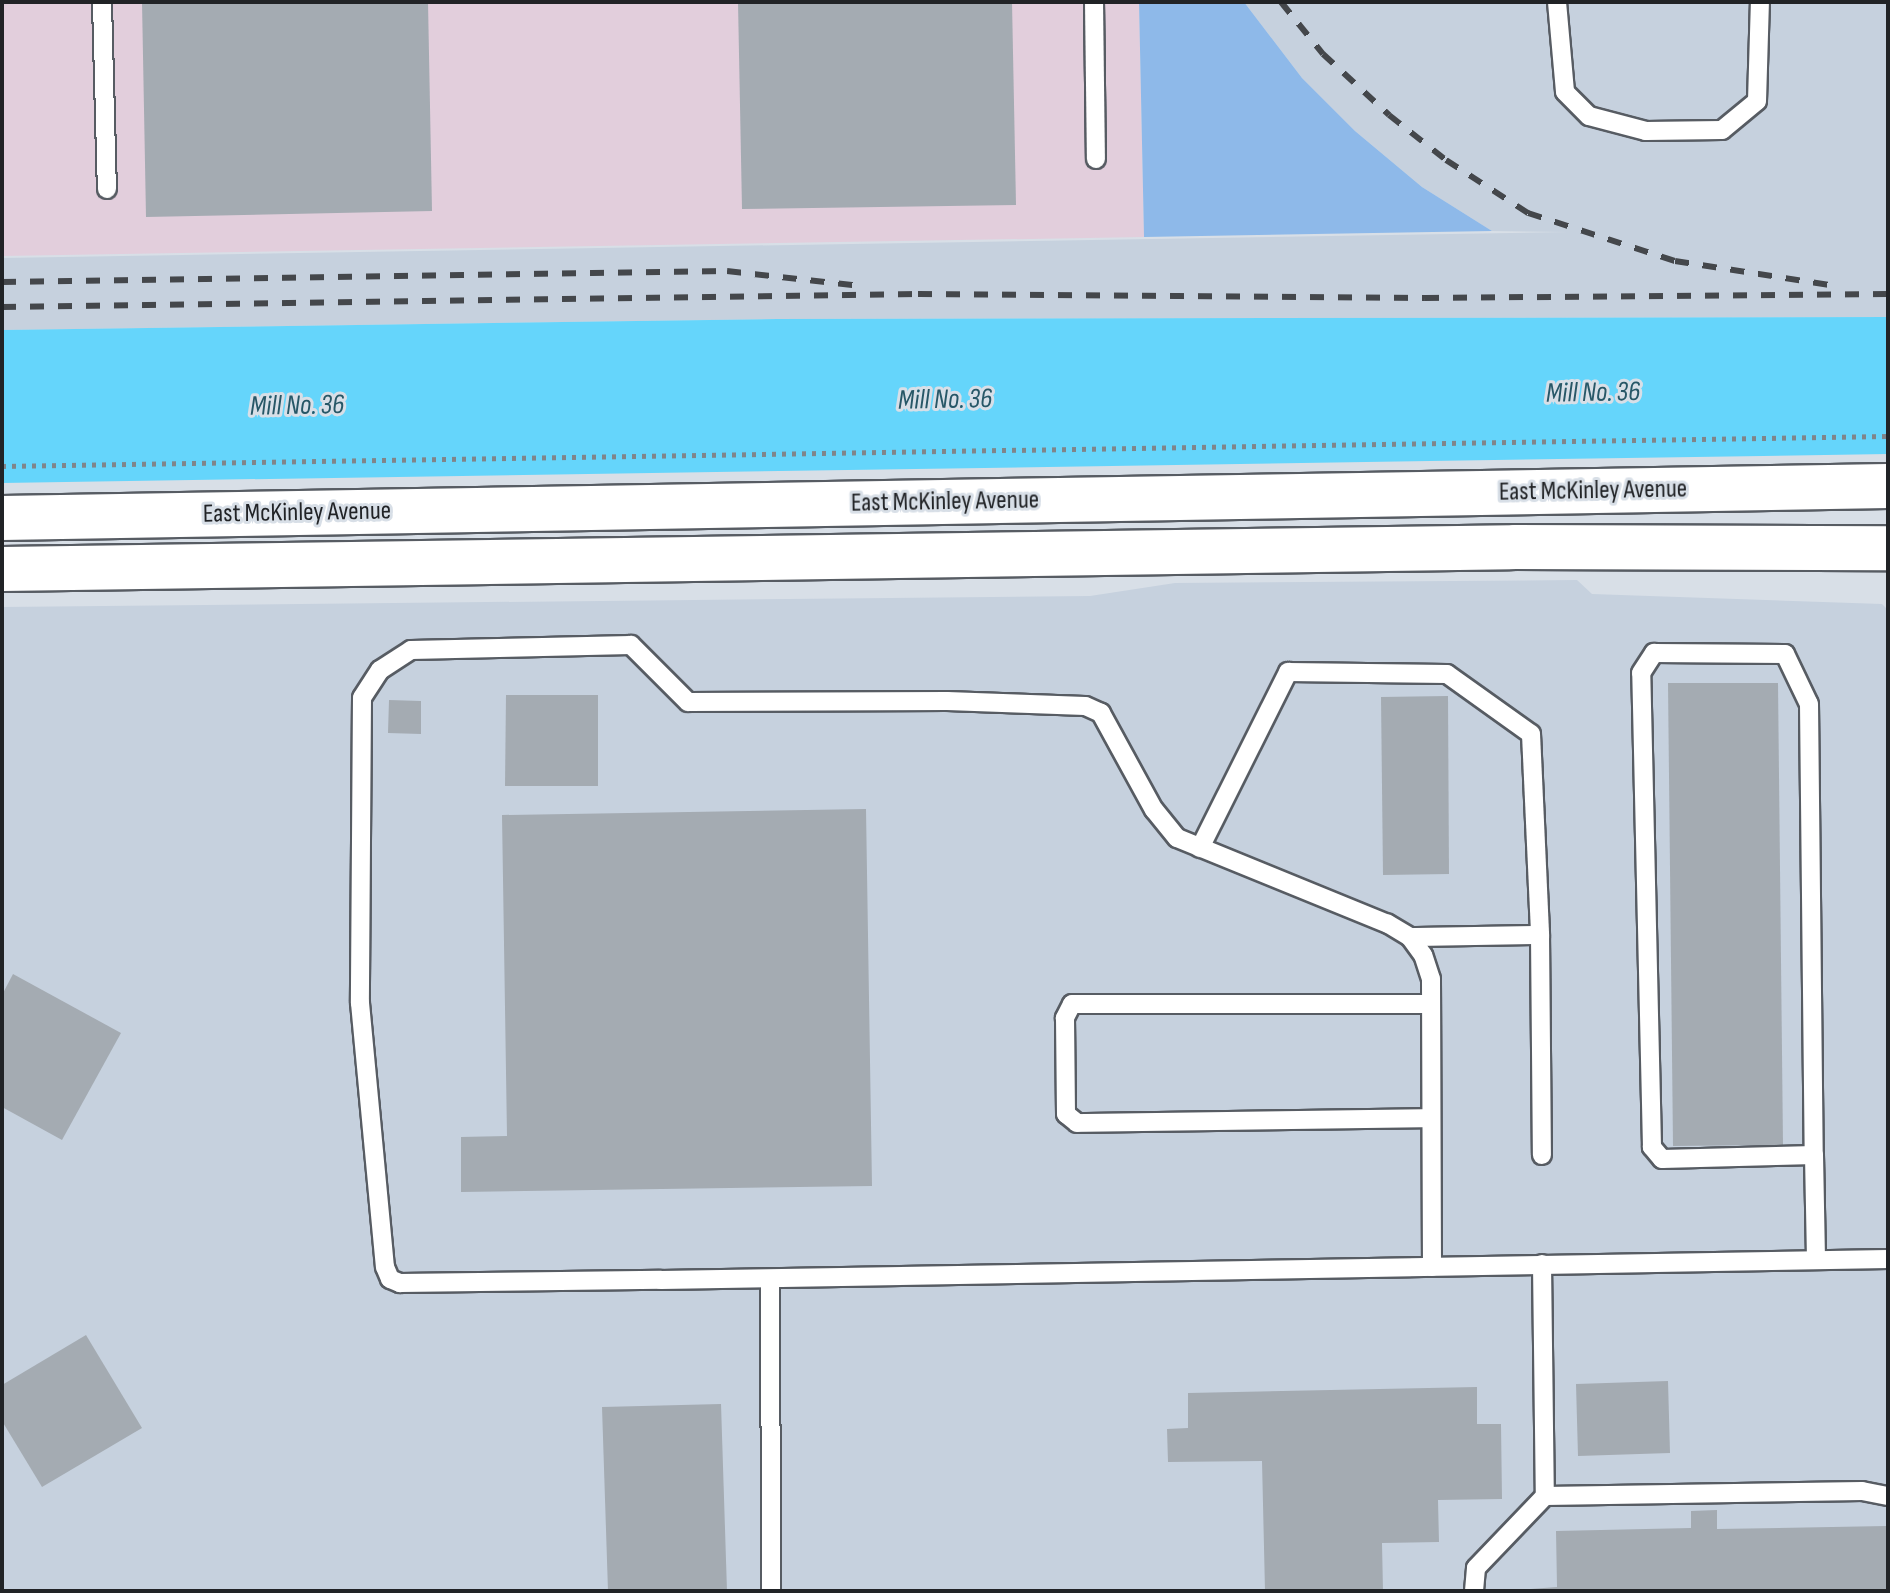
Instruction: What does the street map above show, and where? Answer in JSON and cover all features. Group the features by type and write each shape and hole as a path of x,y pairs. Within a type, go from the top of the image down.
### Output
{"main road":[{"name":"East McKinley Avenue","path":"2,518 1888,486"},
{"name":"East McKinley Avenue","path":"2,569 1516,547 1888,548"}],"lane":[{"path":"102,2 107,189"},
{"path":"1094,2 1096,159"},
{"path":"1557,2 1565,92 1589,116 1646,131 1722,130 1757,101 1760,2"},
{"path":"1540,935 1410,937 1177,838 1154,810 1101,713 1085,706 688,702 631,645 411,650 380,670 362,698 360,1003 390,1279 400,1283 1888,1259"},
{"path":"1814,1155 1662,1159 1652,1147 1641,673 1654,653 1785,654 1809,704 1816,1260"},
{"path":"1200,848 1288,672 1447,674 1531,734 1540,935 1542,1155"},
{"path":"1410,937 1431,979 1432,1267"},
{"path":"1431,1004 1072,1004 1065,1018 1066,1114 1077,1123 1431,1118"},
{"path":"1474,1591 1476,1568 1545,1496 1542,1264"},
{"path":"770,1279 771,1591"},
{"path":"1545,1496 1862,1491 1888,1496"}],"path":[{"path":"2,466 1888,436"}],"shaded area":[{"path":"2,2 1139,2 1144,237 2,256"},
{"path":"1139,2 1244,2 1302,78 1355,131 1422,187 1492,231 1144,237"},
{"path":"1244,2 1888,2 1888,317 777,319 2,330 2,258 1568,232 1492,231 1422,187 1355,131 1302,78"},
{"path":"1577,580 1592,594 1882,604 1888,610 1888,1591 2,1591 2,607 1090,596 1175,583"}],"water":[{"name":"Mill No. 36","path":"1888,317 1888,454 2,483 2,330 777,319"}],"building":[{"path":"142,2 428,2 432,211 146,217"},
{"path":"738,2 1012,2 1016,205 742,209"},
{"path":"1668,683 1778,683 1783,1145 1673,1146"},
{"path":"506,695 598,695 598,786 505,786"},
{"path":"1448,696 1449,874 1383,875 1381,697"},
{"path":"389,700 421,701 421,734 388,733"},
{"path":"866,809 872,1186 461,1192 461,1137 507,1136 502,815"},
{"path":"13,974 121,1033 62,1140 2,1107 2,995"},
{"path":"86,1335 142,1428 42,1487 2,1421 2,1385"},
{"path":"1668,1381 1670,1453 1578,1456 1576,1384"},
{"path":"1477,1387 1477,1424 1501,1424 1502,1499 1438,1500 1439,1542 1382,1543 1383,1591 1265,1591 1262,1461 1168,1462 1167,1429 1188,1428 1188,1393"},
{"path":"721,1404 727,1591 608,1591 602,1407"},
{"path":"1717,1510 1717,1529 1886,1526 1888,1591 1504,1591 1557,1587 1556,1531 1691,1528 1691,1511"}],"railway":[{"path":"1281,2 1323,54 1389,115 1446,160 1528,213 1675,261 1836,286"},
{"path":"2,282 727,271 861,286"},
{"path":"2,307 918,294 1425,298 1888,294"}]}
